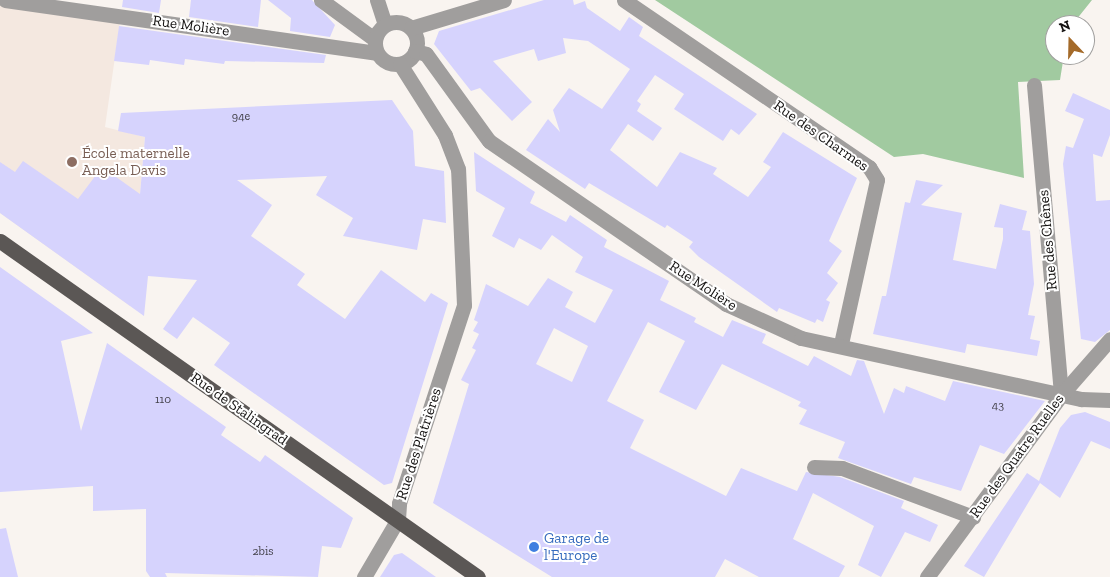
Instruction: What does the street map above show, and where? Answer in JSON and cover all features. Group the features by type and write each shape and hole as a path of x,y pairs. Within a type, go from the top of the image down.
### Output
{"main road":[{"name":"Rue de Stalingrad","path":"0,241 478,577"}],"street":[{"name":"Rue Molière","path":"5,0 375,46"},
{"path":"321,0 375,46 386,62 400,64 416,50 411,28"},
{"path":"375,46 385,24 377,0"},
{"path":"385,24 396,22 411,28 504,0"},
{"name":"Rue des Charmes","path":"624,0 869,166 877,180 841,344"},
{"name":"Rue Molière","path":"416,50 426,54 497,147 726,304 801,338 841,344 1061,395 1110,400"},
{"name":"Rue des Platrières","path":"364,577 398,519 399,503 464,306 458,170 445,135 400,64"},
{"name":"Rue des Chênes","path":"1034,85 1061,395"},
{"name":"Rue des Quatre Ruelles","path":"927,577 1061,395 1110,338"},
{"path":"814,467 842,468 973,517"}],"shaded area":[{"name":"École maternelle Angela Davis","path":"0,5 120,22 105,127 145,137 130,306 0,213"}],"green space":[{"path":"655,0 1092,0 1080,15 1045,15 1045,65 1062,65 1060,80 1018,82 1024,178 923,154 894,157"}],"building":[{"path":"123,0 161,0 159,13 122,7"},
{"path":"191,0 261,0 258,27 189,17"},
{"path":"268,0 312,0 335,25 330,37 290,31 291,18"},
{"path":"544,0 573,0 574,5 585,1 587,8 620,31 629,17 643,27 639,36 757,114 739,135 731,129 723,141 674,109 684,94 655,75 637,101 641,104 637,111 662,128 653,141 628,124 610,150 657,187 680,152 717,168 713,174 748,197 771,167 763,162 783,132 857,178 829,241 842,251 827,273 838,283 826,300 830,302 823,322 817,319 815,323 779,308 777,312 699,257 689,247 693,242 667,225 665,228 589,183 585,189 526,150 548,119 560,132 553,110 569,88 602,109 630,69 588,41 563,38 566,53 538,61 534,49 493,61 532,102 512,121 480,88 471,91 434,44 439,31"},
{"path":"119,26 326,55 324,63 225,61 224,64 185,59 184,65 150,60 149,65 114,61"},
{"path":"1073,93 1110,110 1110,135 1102,157 1093,154 1096,201 1110,200 1110,330 1095,342 1081,339 1063,164 1066,146 1073,148 1084,119 1065,111"},
{"path":"392,100 413,131 415,166 444,171 446,223 423,219 417,250 343,236 353,218 316,195 327,176 237,180 272,205 251,236 305,274 297,285 345,319 381,270 425,302 431,293 448,303 392,483 384,485 214,365 230,343 193,317 177,339 163,329 197,280 148,276 144,316 0,213 0,162 15,172 23,161 78,199 102,167 140,194 145,137 118,131 121,113"},
{"path":"474,152 535,192 530,203 566,222 570,215 607,240 604,247 669,281 660,300 696,318 694,322 723,337 732,320 766,334 762,343 808,366 814,356 851,376 857,360 864,361 884,414 894,388 904,393 906,386 945,401 953,381 1045,401 1004,454 980,445 961,491 914,477 911,484 838,458 845,442 799,424 807,410 798,406 801,402 722,364 696,410 659,392 685,341 648,322 607,401 644,420 630,448 726,496 741,468 797,491 806,472 840,477 904,501 901,508 938,525 930,542 905,532 881,577 858,565 874,526 813,493 793,539 845,566 839,577 759,577 725,559 715,577 552,577 433,503 469,384 461,380 476,350 472,348 479,334 473,331 478,322 474,320 486,284 528,306 548,278 573,292 565,307 595,323 613,290 575,272 583,257 552,235 541,250 519,238 514,248 492,236 505,208 476,191","holes":["554,328 588,346 572,382 536,364"]},
{"path":"916,180 943,185 921,205 962,213 953,260 996,269 1003,239 1003,228 994,227 1000,204 1027,211 1022,230 1030,231 1034,284 1028,315 1035,316 1030,339 1040,341 1037,356 967,344 965,353 873,334 882,296 886,296 905,202 910,203"},
{"path":"0,267 93,333 61,341 81,431 107,343 226,427 221,435 260,462 265,455 353,518 341,548 322,546 318,577 165,573 167,577 150,577 146,571 146,509 93,511 93,486 0,492"},
{"path":"1085,412 1110,422 1110,449 1091,441 1060,498 1040,483 984,577 964,566 1027,473 1039,481 1060,428 1071,415"},
{"path":"6,528 18,577 0,577 0,529"},
{"path":"402,553 436,577 380,577 394,555"}],"place":[{"name":"École maternelle Angela Davis","path":"72,162"},
{"name":"Garage de l'Europe","path":"534,547"}]}
